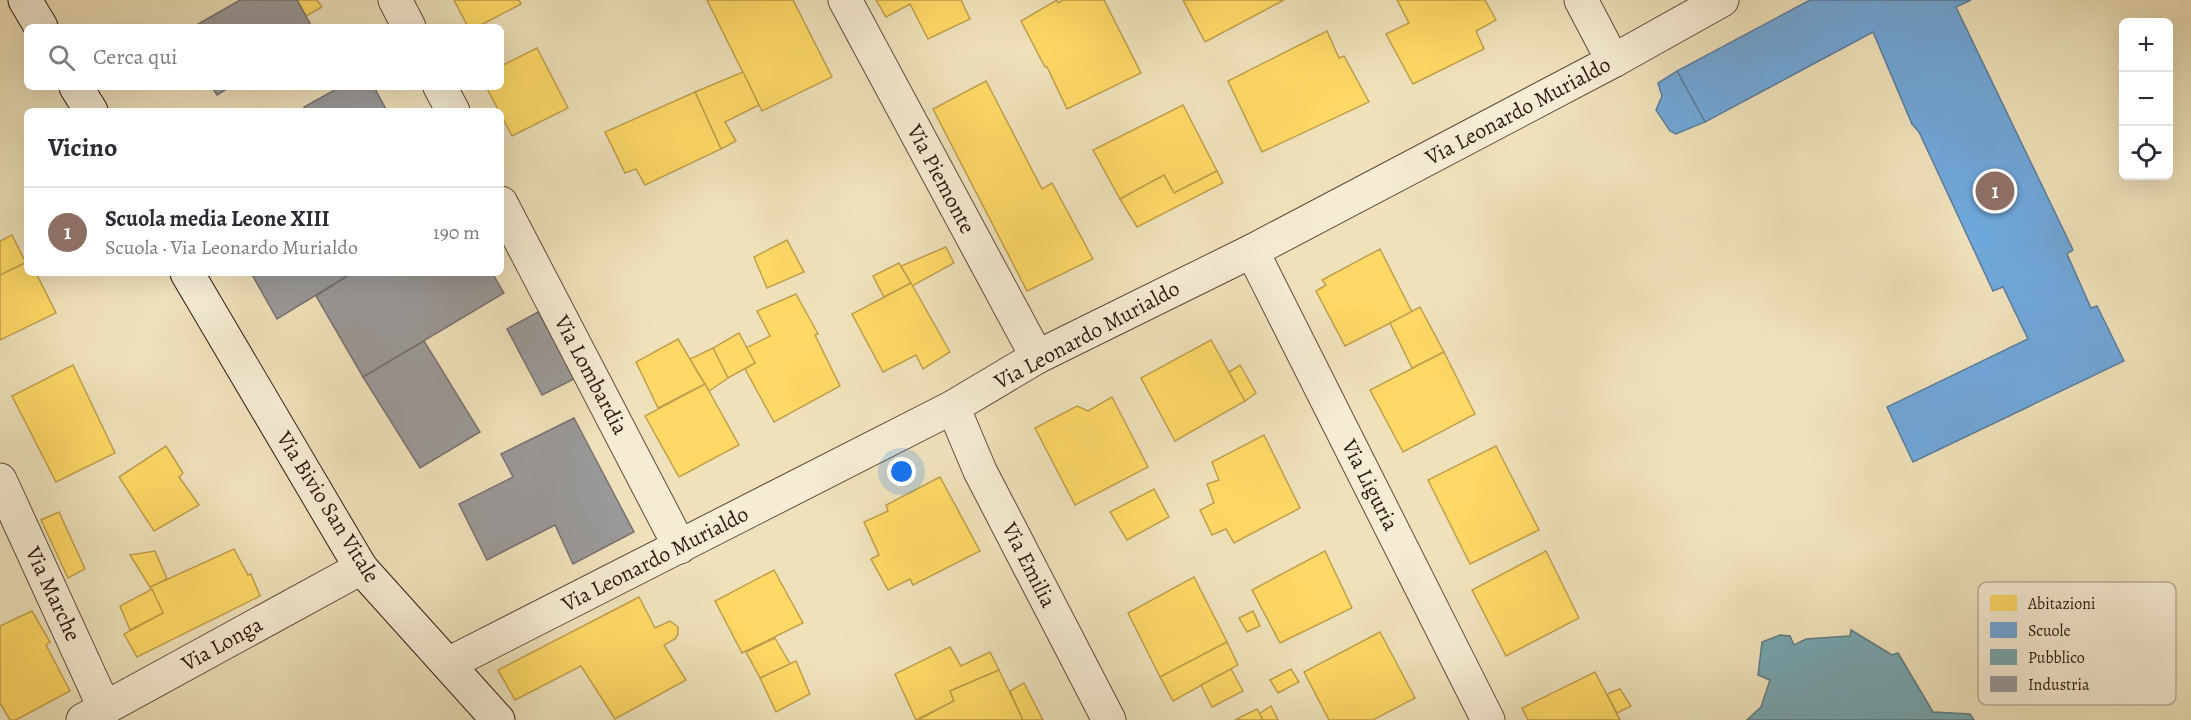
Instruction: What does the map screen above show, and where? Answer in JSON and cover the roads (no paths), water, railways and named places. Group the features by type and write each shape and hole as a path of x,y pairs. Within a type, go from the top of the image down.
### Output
{"street":[{"path":"25,0 39,24"},
{"path":"395,0 407,24"},
{"name":"Via Piemonte","path":"845,0 1037,357"},
{"path":"1581,0 1613,61"},
{"name":"Via Leonardo Murialdo","path":"448,664 953,407 1037,357 1252,251 1613,61 1722,0"},
{"path":"78,90 89,108"},
{"path":"442,90 451,108"},
{"name":"Via Lombardia","path":"504,209 681,547"},
{"name":"Via Liguria","path":"1252,251 1488,720"},
{"name":"Via Bivio San Vitale","path":"189,276 361,568 498,720"},
{"name":"Via Emilia","path":"953,407 980,471 1109,720"},
{"name":"Via Marche","path":"0,480 94,714"},
{"name":"Via Longa","path":"94,714 361,568"}],"place":[{"name":"Scuola media Leone XIII","path":"1995,191"}]}
